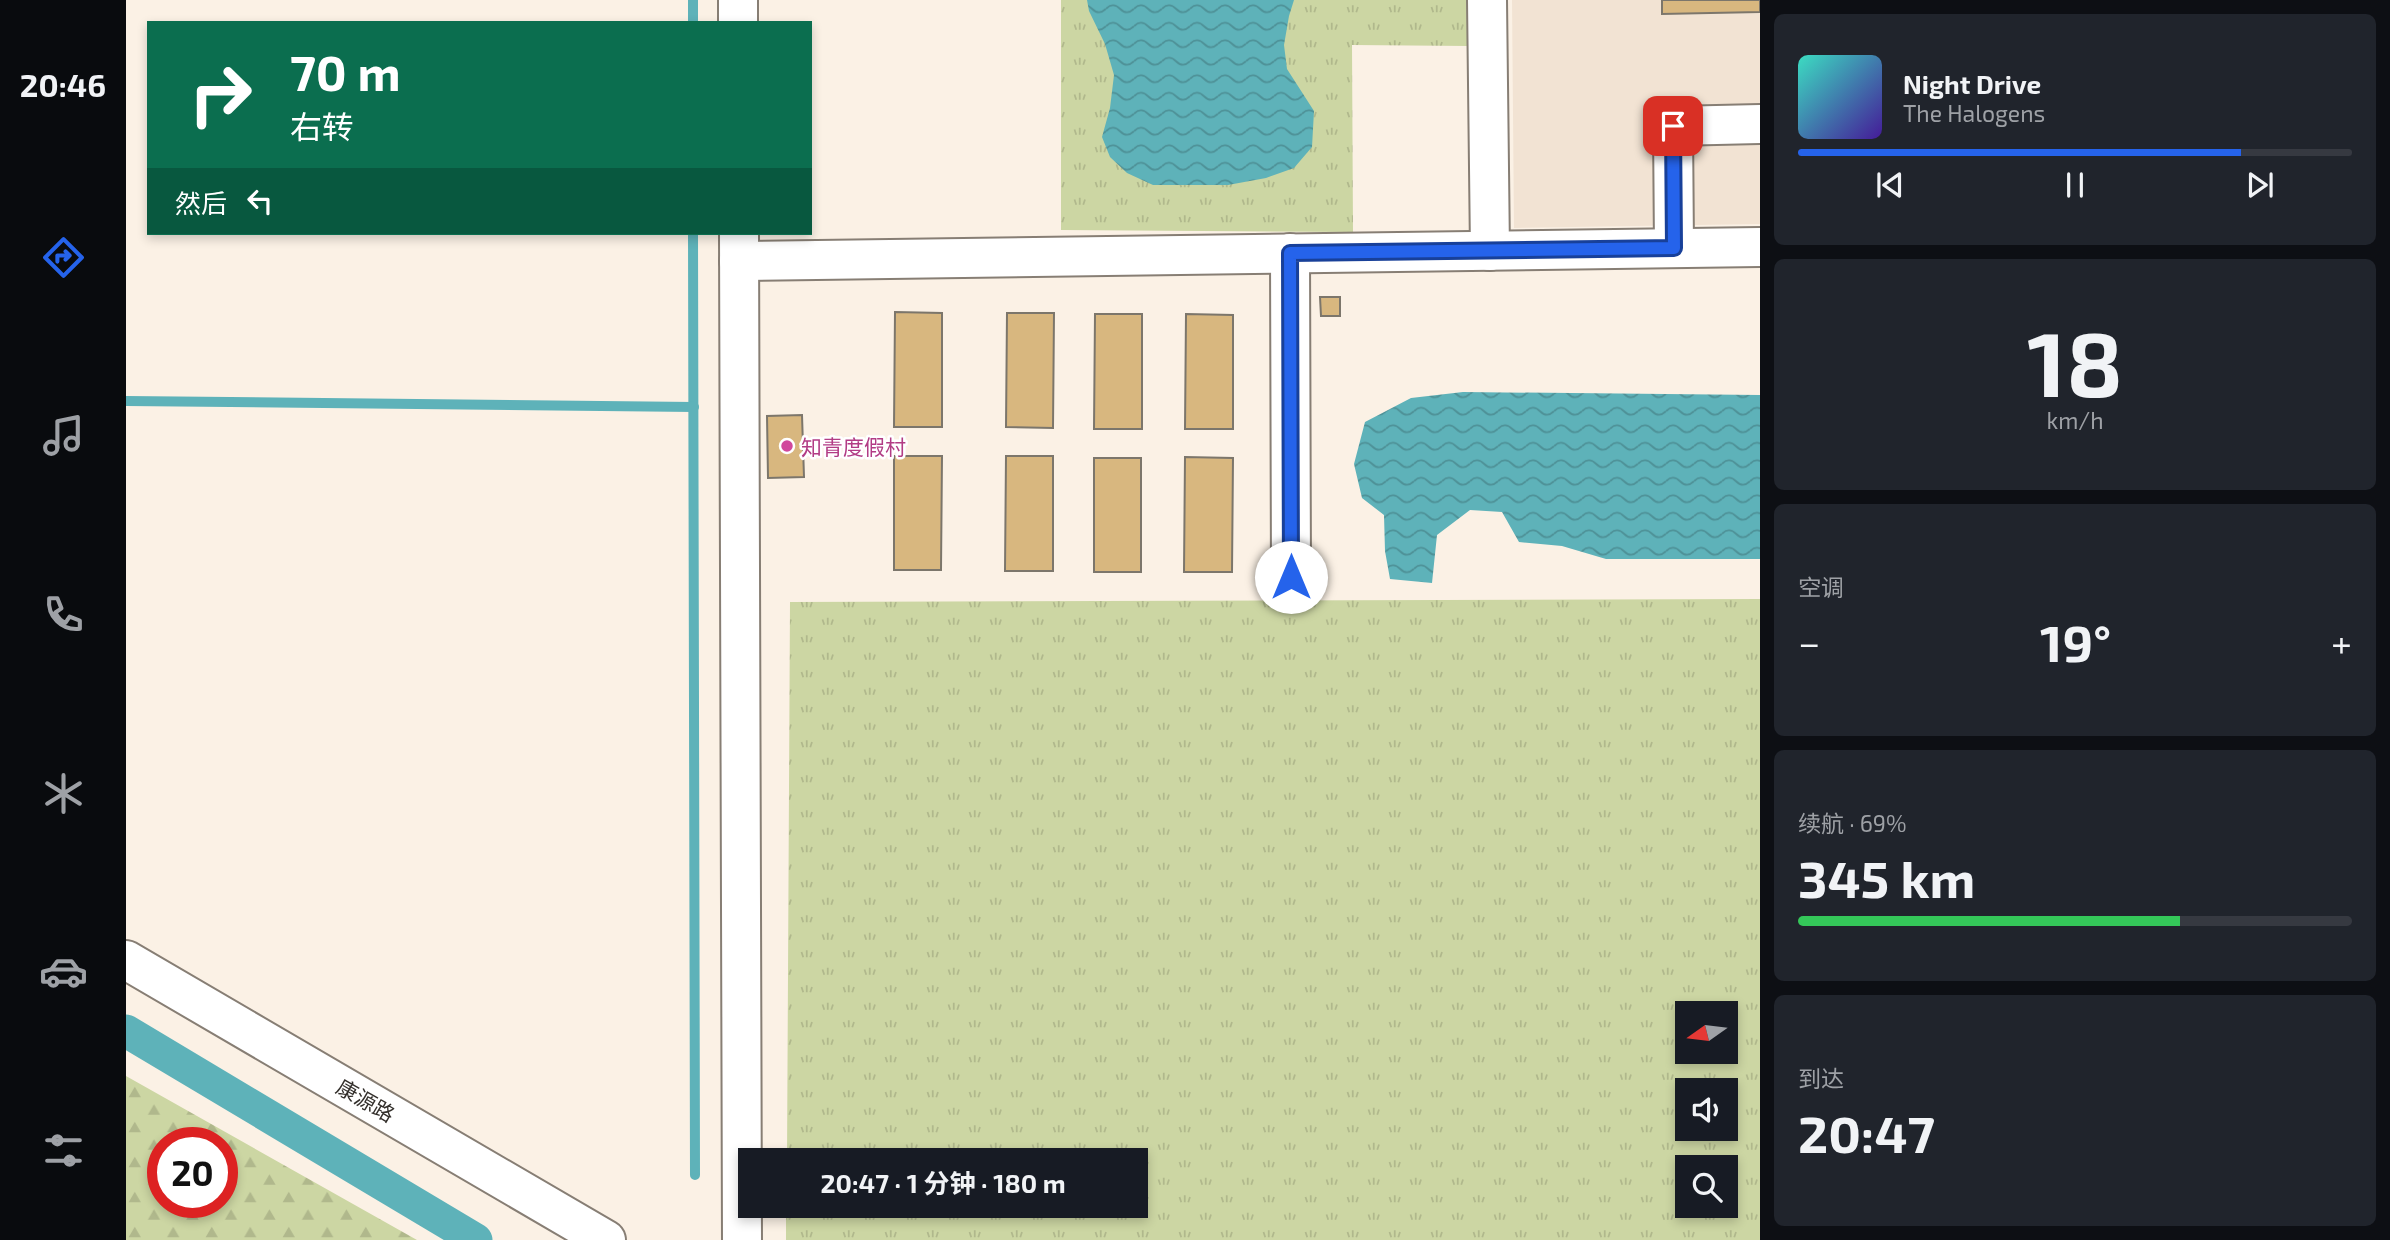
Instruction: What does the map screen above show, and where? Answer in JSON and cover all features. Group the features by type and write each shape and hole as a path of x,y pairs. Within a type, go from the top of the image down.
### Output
{"street":[{"path":"738,0 738,21"},
{"path":"1487,0 1490,251"},
{"path":"1674,248 1673,126 1760,124"},
{"path":"742,1240 739,247 1290,253 1760,247"},
{"path":"1290,253 1291,577"},
{"name":"康源路","path":"126,960 606,1240"}],"shaded area":[{"path":"1512,0 1760,0 1760,224 1514,228"}],"green space":[{"path":"1061,0 1468,0 1469,46 1352,45 1353,232 1061,230"},
{"path":"1760,599 1760,1240 786,1240 786,1218 1148,1218 1148,1148 787,1148 790,602"},
{"path":"126,1076 216,1127 147,1127 147,1218 238,1218 238,1139 417,1240 126,1240"}],"water":[{"path":"1087,0 1294,0 1284,45 1287,69 1314,111 1312,147 1294,168 1266,178 1228,185 1153,185 1127,173 1110,157 1102,137 1110,108 1114,75"},
{"path":"1463,392 1760,395 1760,559 1606,559 1562,546 1519,542 1502,512 1470,510 1437,535 1432,583 1390,579 1385,551 1384,515 1362,498 1354,464 1365,422 1411,398"}],"building":[{"path":"1662,0 1760,0 1760,12 1662,14"},
{"path":"1320,297 1340,297 1340,316 1321,316"},
{"path":"895,312 942,313 942,427 894,427"},
{"path":"1007,313 1054,313 1053,428 1006,427"},
{"path":"1095,314 1142,314 1142,429 1094,429"},
{"path":"1186,314 1233,315 1233,429 1185,429"},
{"path":"802,415 804,477 768,478 767,416"},
{"path":"894,456 942,456 941,570 894,570"},
{"path":"1006,456 1053,456 1053,571 1005,571"},
{"path":"1185,457 1233,458 1232,572 1184,572"},
{"path":"1094,458 1141,458 1141,572 1094,572"}],"waterway":[{"path":"693,0 693,21"},
{"path":"693,235 695,1175"},
{"path":"126,401 694,407"},
{"path":"126,1031 476,1240"}],"place":[{"name":"知青度假村","path":"787,446"}],"route":[{"path":"1291,577 1290,253 1674,248 1673,126"}]}
